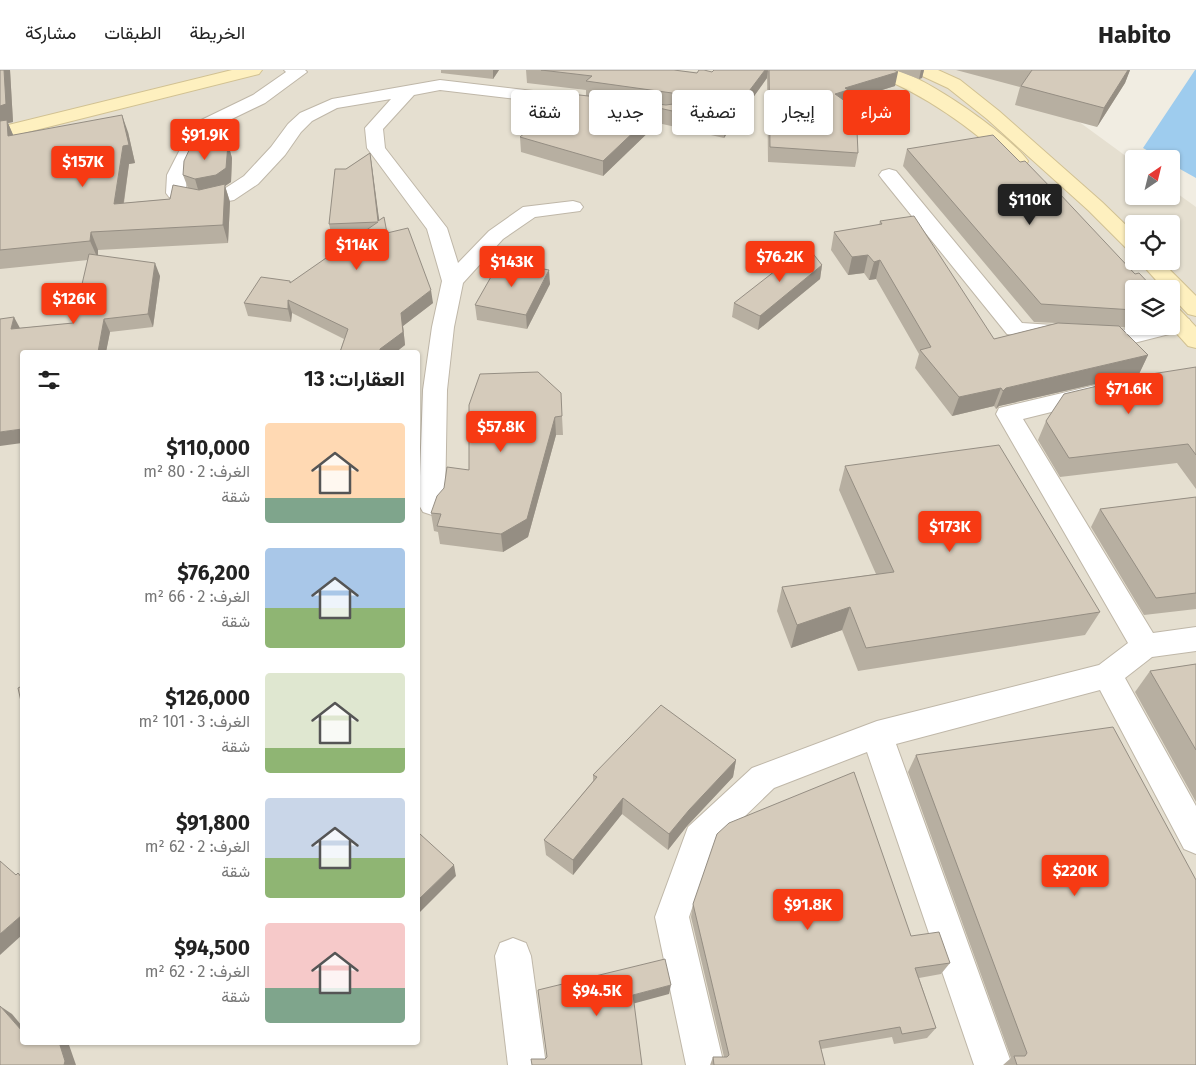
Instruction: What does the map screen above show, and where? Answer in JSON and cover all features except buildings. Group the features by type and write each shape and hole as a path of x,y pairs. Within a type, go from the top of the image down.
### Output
{"main road":[{"path":"0,133 253,70"},
{"path":"879,70 904,79 946,103 984,129 1040,182"},
{"path":"924,70 954,84 993,114 1095,206 1125,236"},
{"path":"1155,270 1196,341"}],"street":[{"path":"293,70 298,72 259,99 199,128 177,175 176,193 197,201 227,196 251,180 278,151 294,128 306,117 332,104 410,88 440,85 589,103"},
{"path":"410,88 374,128 376,148 437,228 453,281 443,327 435,390 432,505"},
{"path":"889,175 1015,329 1130,337 1183,316"},
{"path":"453,281 496,236 530,211 574,207"},
{"path":"1120,387 1008,414 1145,646"},
{"path":"705,1065 672,917 700,838 763,778 877,735 1108,675 1145,646 1196,639"},
{"path":"1108,675 1196,838"},
{"path":"877,735 993,1065"},
{"path":"513,956 527,1065"}],"shaded area":[{"path":"0,70 1008,70 1125,155 1125,205 1180,205 1180,195 1196,207 1196,1065 0,1065"}],"water":[{"path":"1196,70 1196,178 1180,169 1180,150 1147,150 1143,148"}]}
